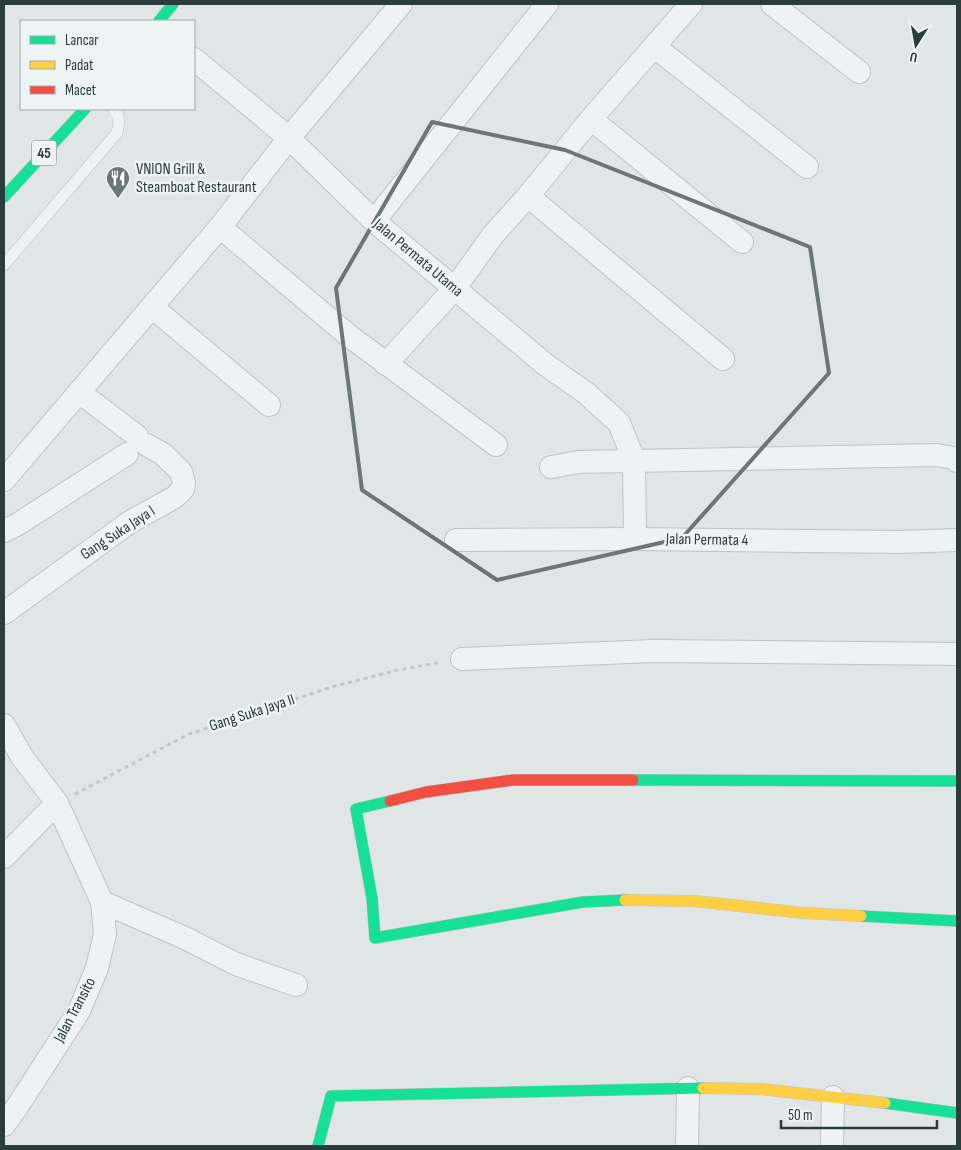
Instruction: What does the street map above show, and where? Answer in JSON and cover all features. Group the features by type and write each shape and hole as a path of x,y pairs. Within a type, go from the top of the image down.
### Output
{"street":[{"path":"161,20 174,4"},
{"path":"4,480 220,227 289,138 401,4"},
{"path":"374,221 546,4"},
{"path":"386,364 455,288 493,236 691,4"},
{"path":"772,4 859,72"},
{"path":"655,47 807,168"},
{"name":"Jalan Permata Utama","path":"195,60 289,138 374,221 546,365 586,393 619,423 634,460"},
{"name":"45","path":"4,197 84,110"},
{"path":"591,119 742,242"},
{"path":"528,196 723,359"},
{"path":"220,227 348,335 496,445"},
{"path":"152,307 269,405"},
{"path":"4,531 18,524 137,445 79,392"},
{"name":"Gang Suka Jaya I","path":"4,613 130,522 175,497 182,489 184,482 181,472 164,454 137,445"},
{"path":"551,467 579,462 634,460 937,455 954,458 957,461"},
{"path":"634,460 635,540"},
{"name":"Jalan Permata 4","path":"456,540 888,542 957,540"},
{"path":"462,659 653,650 957,654"},
{"name":"Jalan Transito","path":"4,1124 17,1107 79,1010 97,968 104,940 102,902 57,803 22,757 6,728"},
{"path":"957,781 512,780 426,792 356,809 372,898 375,938 559,905 610,900 694,901 804,913 957,921"},
{"path":"4,857 57,803"},
{"path":"102,902 185,938 236,964 296,984"},
{"path":"687,1146 688,1088"},
{"path":"318,1146 331,1096 688,1088 761,1089 957,1113"},
{"path":"832,1146 833,1097"}],"lane":[{"path":"4,265 117,133 120,121 114,110"}],"path":[{"name":"Gang Suka Jaya II","path":"57,803 189,734 335,686 412,667 462,659"}],"highlighted area":[{"path":"432,122 565,150 810,247 829,373 682,538 497,580 362,490 336,288"}],"traffic: fast":[{"path":"160,20 173,4"},
{"path":"4,197 84,110"},
{"path":"633,780 957,781"},
{"path":"390,801 356,809 372,898 375,938 583,902 625,900"},
{"path":"861,916 957,921"},
{"path":"318,1146 331,1096 703,1088"},
{"path":"885,1103 957,1113"}],"traffic: slow":[{"path":"625,900 694,901 804,913 861,916"},
{"path":"703,1088 761,1089 885,1103"}],"traffic: jam":[{"path":"390,801 426,792 513,780 633,780"}],"place":[{"name":"VNION Grill & Steamboat Restaurant","path":"118,199"}]}
